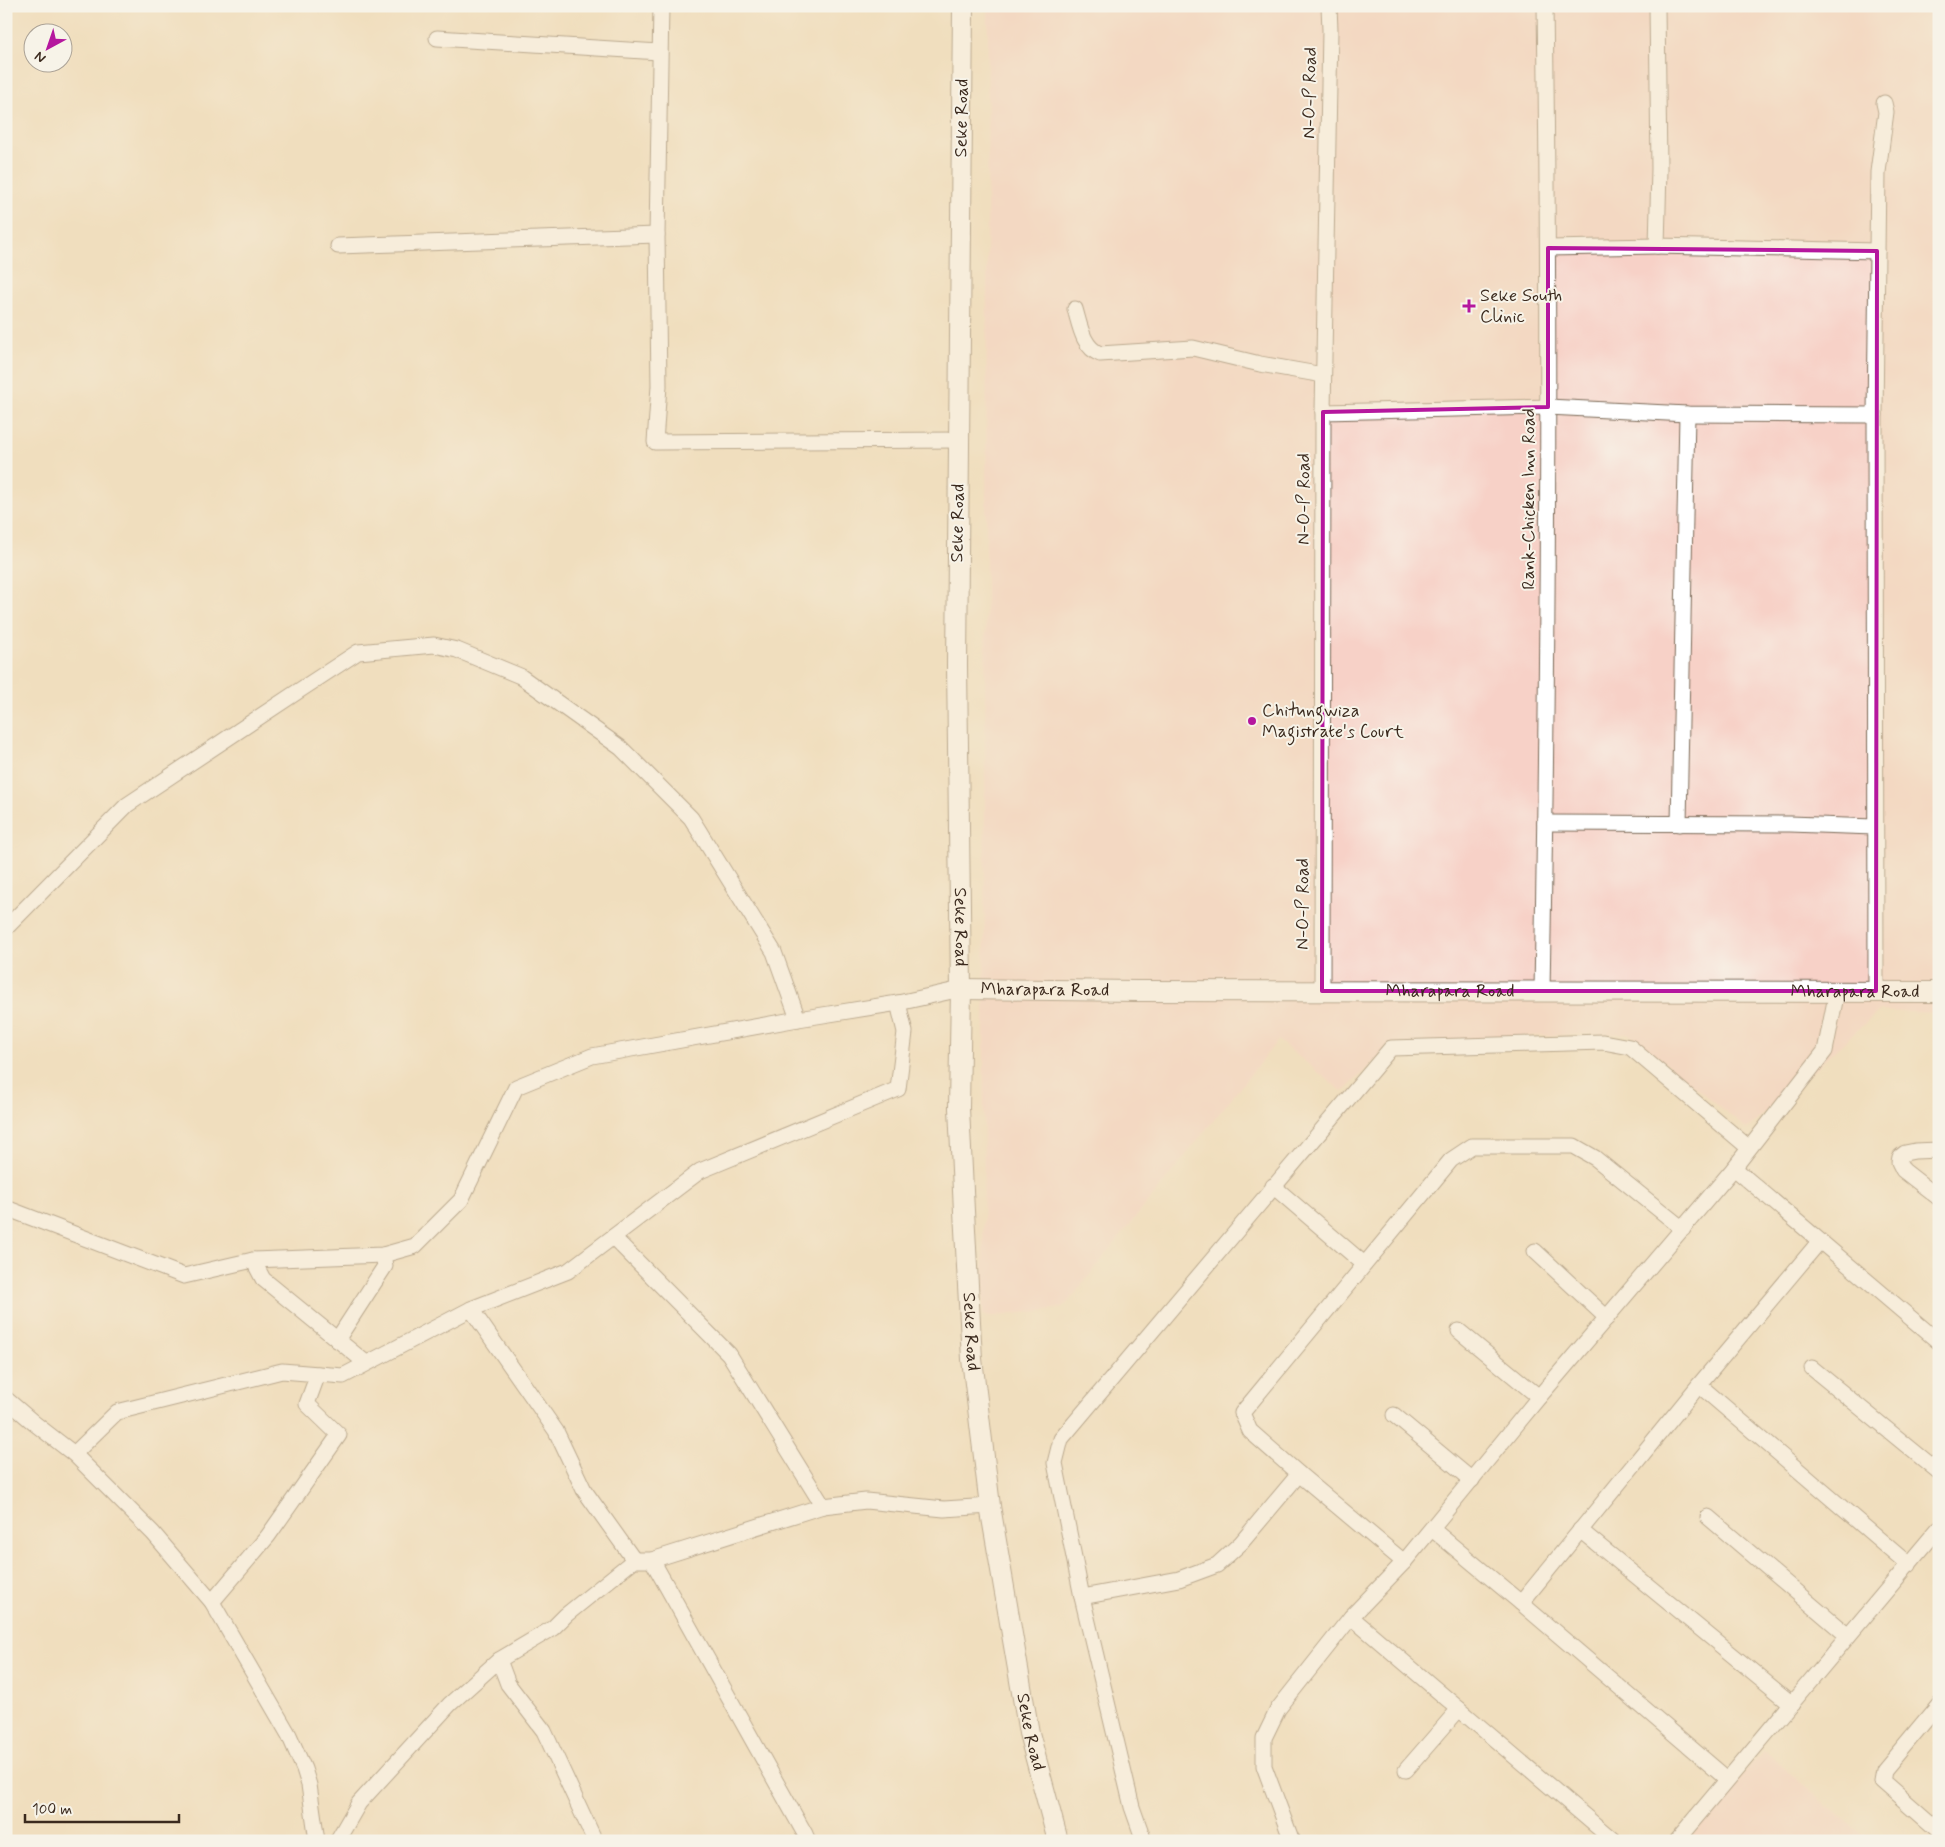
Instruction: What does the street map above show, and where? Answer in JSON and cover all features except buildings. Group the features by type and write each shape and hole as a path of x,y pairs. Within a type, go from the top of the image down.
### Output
{"main road":[{"name":"Seke Road","path":"963,6 957,788 960,989 959,1108 972,1359 990,1506 1029,1733 1058,1841"},
{"name":"Mharapara Road","path":"960,989 1939,992"}],"street":[{"path":"661,6 657,235 659,386 655,442 959,440"},
{"name":"N-O-P Road","path":"1322,991 1323,375 1329,6"},
{"name":"Rank-Chicken Inn Road","path":"1542,992 1548,407 1545,6"},
{"path":"1657,6 1659,169 1657,246"},
{"path":"437,38 659,52"},
{"path":"1876,991 1874,827 1875,415 1878,172 1886,112 1884,103"},
{"path":"338,246 657,235"},
{"path":"1548,248 1657,246 1877,251"},
{"path":"1075,309 1085,340 1092,350 1100,354 1193,348 1260,364 1323,375"},
{"path":"1323,412 1548,407 1687,414 1875,415"},
{"path":"1679,824 1687,414"},
{"path":"6,928 127,805 292,695 358,652 434,646 458,650 520,676 621,748 691,818 774,952 798,1019"},
{"path":"1545,823 1874,827"},
{"path":"6,1208 184,1276 253,1260 383,1255 416,1246 461,1200 516,1088 592,1056 898,1003 960,989"},
{"path":"1292,1841 1264,1766 1264,1738 1278,1709 1350,1617 1404,1562 1539,1397 1734,1168 1825,1051 1837,991"},
{"path":"74,1454 117,1412 282,1371 342,1376 470,1309 568,1272 700,1171 898,1089 905,1032 898,1003"},
{"path":"1144,1841 1132,1807 1082,1598 1055,1463 1061,1439 1391,1048 1603,1042 1630,1047 1749,1148"},
{"path":"1404,1562 1299,1474 1250,1430 1242,1413 1451,1160 1472,1146 1574,1146 1595,1158 1683,1229"},
{"path":"1939,1150 1910,1152 1900,1157 1899,1162 1903,1170 1939,1198"},
{"path":"1734,1168 1939,1342"},
{"path":"1273,1186 1364,1264"},
{"path":"614,1236 729,1354 823,1506"},
{"path":"1521,1603 1699,1385 1819,1242"},
{"path":"1535,1252 1607,1318"},
{"path":"337,1340 385,1266 383,1255"},
{"path":"253,1260 263,1279 366,1364"},
{"path":"470,1309 556,1431 584,1490 634,1560"},
{"path":"1459,1331 1539,1397"},
{"path":"1812,1368 1939,1472"},
{"path":"212,1602 268,1536 339,1435 307,1404 318,1374"},
{"path":"1699,1385 1909,1565"},
{"path":"6,1399 74,1454 153,1533 212,1602 289,1735 302,1763 309,1785 317,1841"},
{"path":"1394,1415 1472,1480"},
{"path":"1082,1598 1179,1578 1216,1564 1241,1543 1299,1474"},
{"path":"336,1841 360,1804 450,1704 499,1660 554,1628 566,1615 634,1560 652,1560 823,1506 866,1502 944,1509 990,1506"},
{"path":"1708,1517 1848,1636"},
{"path":"1676,1841 1939,1528"},
{"path":"1432,1529 1727,1779"},
{"path":"1580,1530 1792,1704"},
{"path":"652,1560 806,1834 808,1841"},
{"path":"1350,1617 1614,1841"},
{"path":"499,1660 508,1684 544,1731 595,1841"},
{"path":"1406,1770 1459,1709"},
{"path":"1937,1710 1884,1770 1882,1781 1939,1830"}],"highlighted area":[{"path":"1548,248 1877,251 1876,991 1322,991 1323,412 1548,407"}],"shaded area":[{"path":"988,6 1939,6 1939,1013 1879,1011 1747,1129 1628,1033 1533,1036 1391,1045 1343,1092 1278,1040 1063,1308 988,1317 983,1315"},
{"path":"1763,1750 1870,1841 1688,1841"}],"place":[{"name":"Seke South Clinic","path":"1469,306"},
{"name":"Chitungwiza Magistrate's Court","path":"1252,721"}]}
